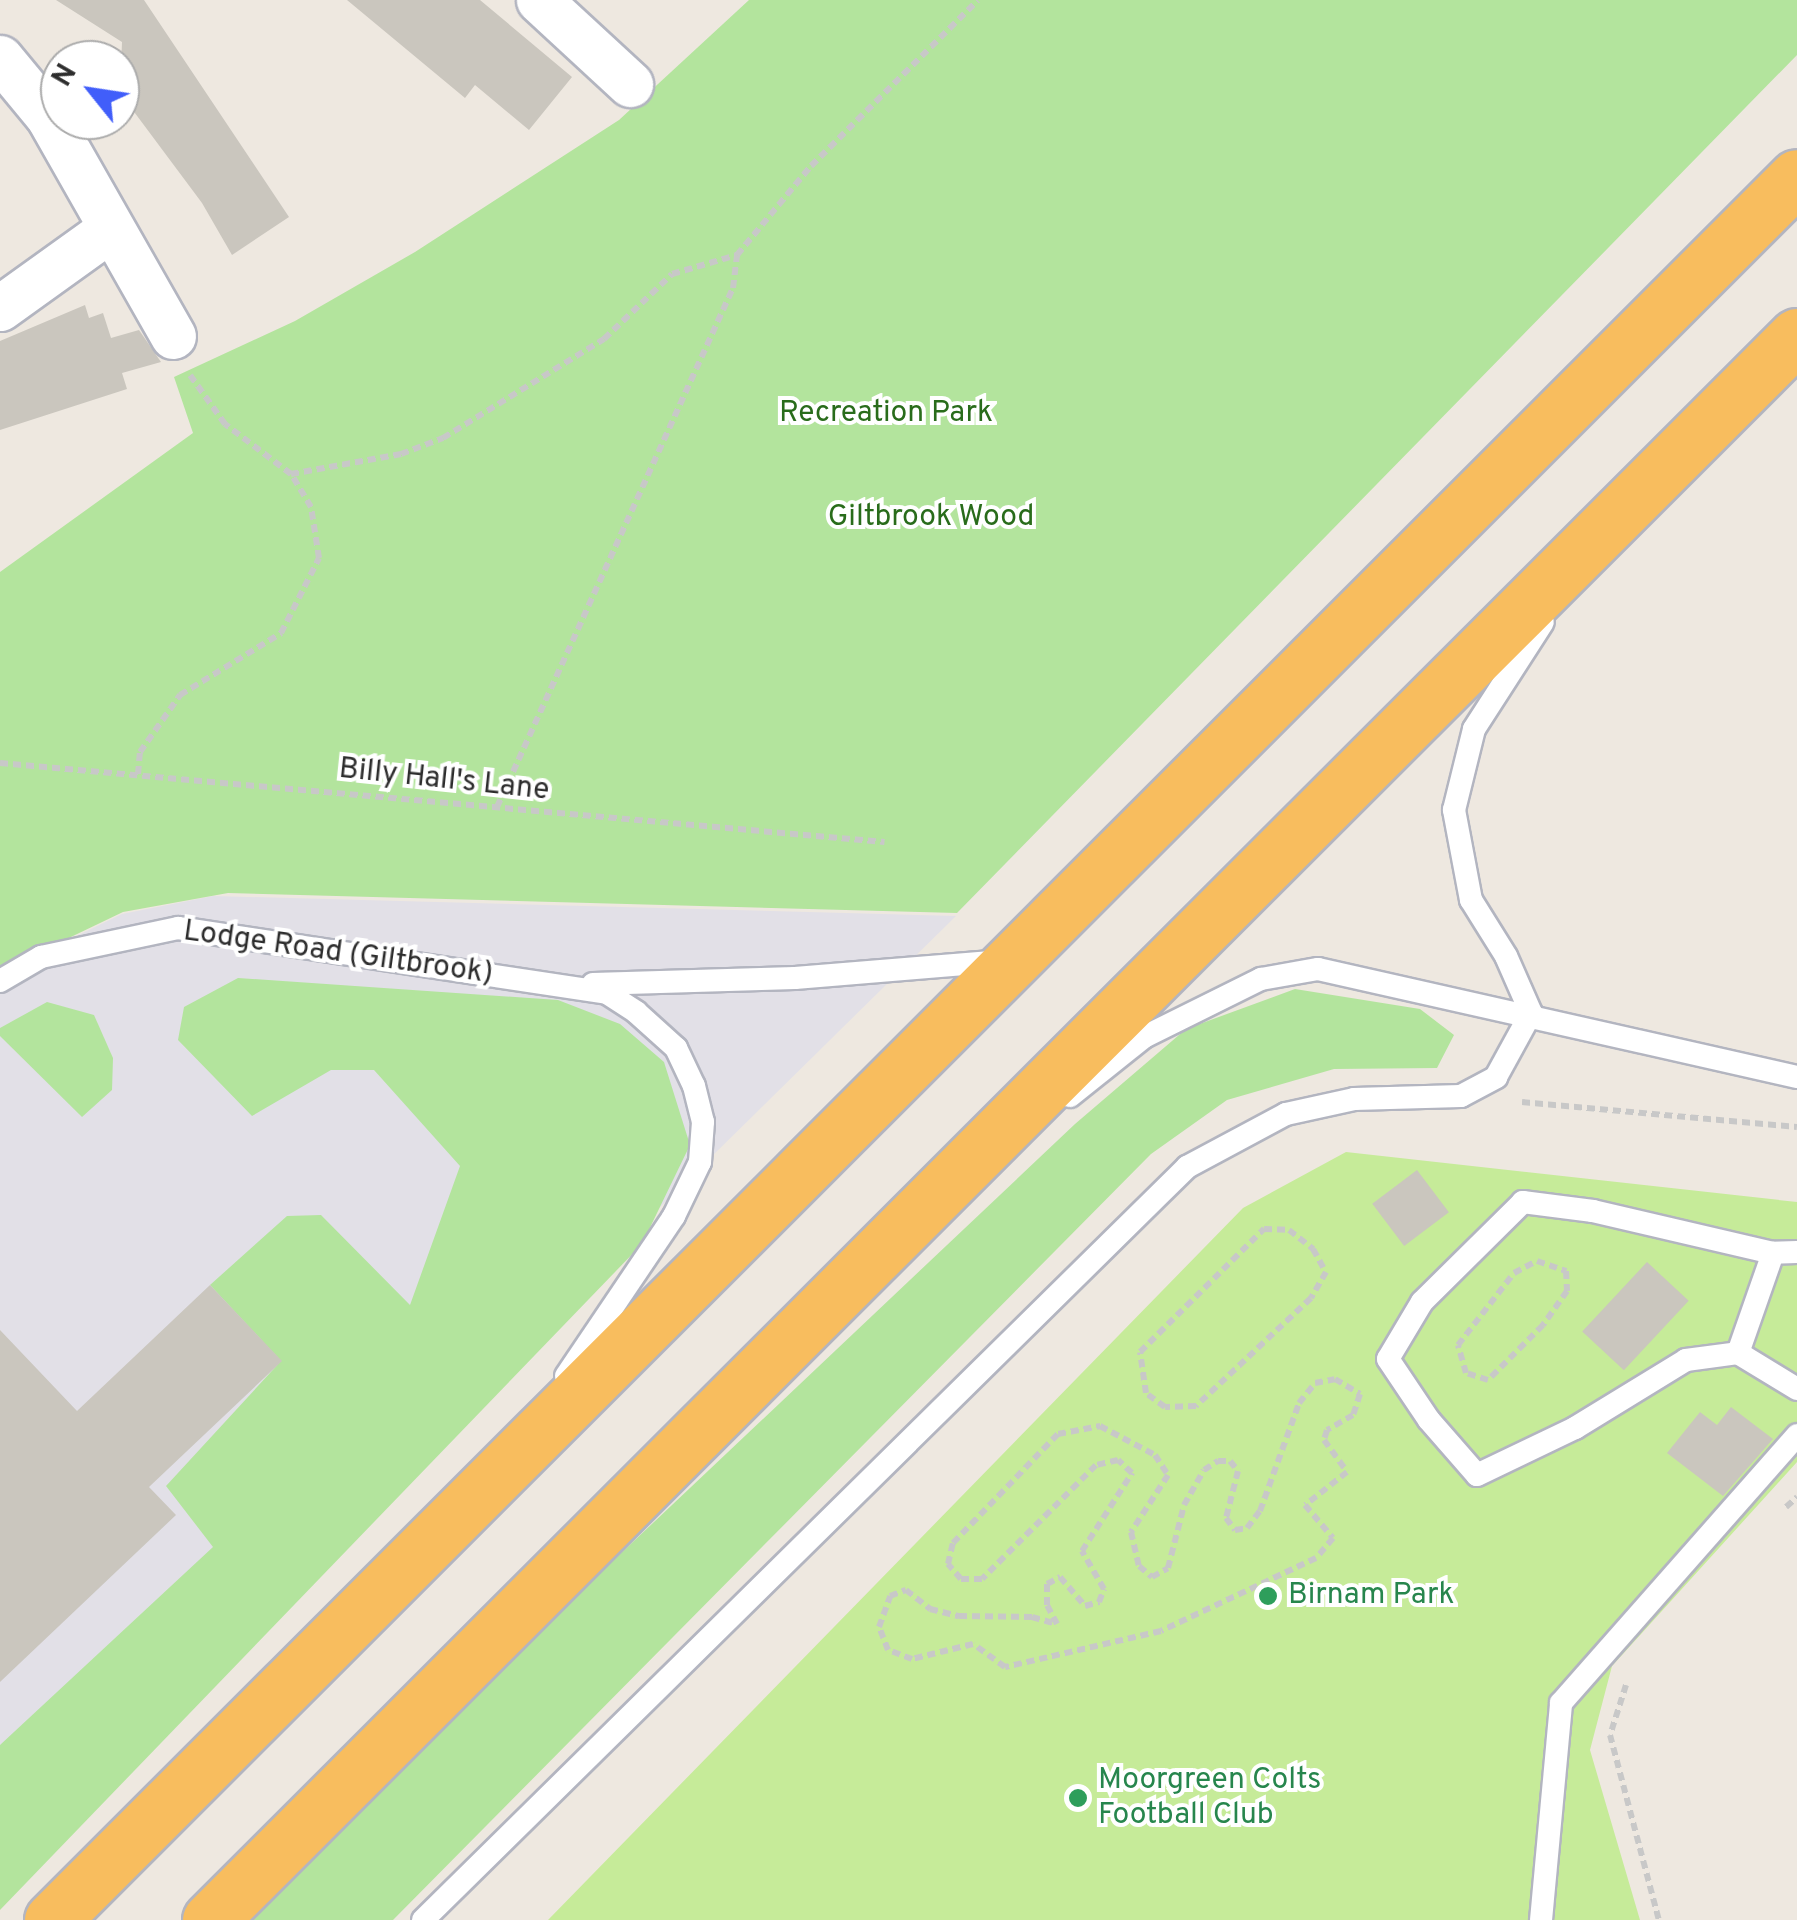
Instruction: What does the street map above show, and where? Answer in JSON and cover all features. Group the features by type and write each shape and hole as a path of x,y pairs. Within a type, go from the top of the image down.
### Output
{"highway":[{"path":"52,1920 510,1457 1016,960 1797,177"},
{"path":"210,1920 1797,336"}],"street":[{"path":"539,0 630,84"},
{"path":"0,58 48,116 180,354"},
{"path":"0,308 110,229"}],"lane":[{"path":"1531,1014 1506,956 1471,900 1454,810 1474,729 1608,528"},
{"name":"Lodge Road (Giltbrook)","path":"0,982 41,957 178,928 564,986"},
{"path":"564,986 832,976 1016,960"},
{"path":"930,1198 1144,1037 1260,978 1318,969 1531,1014 1797,1078"},
{"path":"510,1457 674,1216 700,1162 703,1122 676,1048 607,993 564,986"},
{"path":"423,1920 1187,1167 1286,1114 1354,1099 1461,1096 1496,1077 1531,1014"},
{"path":"1797,1252 1773,1253 1593,1210 1523,1202 1422,1302 1388,1359 1477,1475 1575,1428 1686,1360 1738,1353 1797,1389"},
{"path":"1738,1353 1773,1253"},
{"path":"1541,1920 1561,1703 1797,1434"}],"path":[{"path":"292,474 401,454 442,438 604,339 672,274 736,255 824,152 978,0"},
{"path":"497,806 733,288 736,255"},
{"path":"138,774 140,752 180,695 250,657 296,612 319,558 311,507 292,474 225,424 180,354"},
{"name":"Billy Hall's Lane","path":"0,764 884,842"},
{"path":"1461,1096 1797,1127"},
{"path":"1264,1229 1289,1230 1313,1248 1326,1272 1311,1298 1196,1406 1165,1406 1146,1393 1140,1352 1264,1229"},
{"path":"1537,1261 1566,1272 1567,1291 1543,1325 1488,1380 1466,1373 1458,1345 1514,1273 1537,1261"},
{"path":"1335,1379 1360,1394 1353,1416 1327,1430 1324,1440 1347,1472 1306,1505 1332,1538 1316,1558 1161,1632 1004,1667 974,1644 912,1659 888,1650 879,1627 890,1596 906,1590 930,1608 959,1616 1032,1616 1057,1624 1046,1606 1047,1584 1060,1577 1085,1606 1098,1602 1104,1589 1082,1551 1132,1473 1118,1460 1096,1465 982,1580 961,1580 948,1564 953,1543 1058,1434 1100,1426 1154,1455 1168,1475 1132,1532 1140,1566 1152,1577 1168,1568 1184,1505 1204,1470 1218,1461 1230,1461 1238,1472 1226,1518 1234,1530 1248,1528 1260,1511 1299,1403 1315,1383 1335,1379"},
{"path":"1772,1519 1797,1497"},
{"path":"1628,1679 1610,1735 1659,1920"}],"shaded area":[{"path":"213,896 956,916 0,1857 0,973 122,914"}],"green space":[{"name":"Recreation Park","path":"749,0 1797,0 1797,55 957,913 228,893 123,912 0,971 0,572 193,433 174,377 295,321 415,252 619,120"},
{"path":"238,978 558,1000 620,1024 664,1062 690,1145 642,1244 0,1910 0,1745 213,1547 166,1486 281,1361 210,1285 287,1216 321,1215 410,1305 460,1166 374,1070 331,1070 252,1116 178,1040 184,1007"},
{"path":"1295,989 1420,1009 1454,1035 1437,1068 1334,1069 1227,1100 1151,1154 393,1920 233,1920 1075,1124 1186,1029"},
{"path":"47,1002 94,1015 113,1058 112,1090 82,1117 0,1036 0,1028"},
{"name":"Birnam Park","path":"1346,1152 1797,1202 1797,1462 1612,1666 1590,1750 1640,1920 548,1920 1243,1208"}],"building":[{"path":"56,0 144,0 289,217 232,255 202,203 140,120 140,40 119,40"},
{"path":"347,0 480,0 572,77 529,130 475,85 465,98"},
{"path":"85,305 89,318 103,313 111,338 139,330 161,362 122,373 127,389 0,430 0,341"},
{"path":"1417,1170 1449,1212 1404,1246 1372,1204"},
{"path":"1647,1262 1689,1301 1624,1370 1582,1331"},
{"path":"210,1285 282,1361 149,1487 176,1515 0,1682 0,1330 77,1411"},
{"path":"1731,1407 1773,1439 1723,1496 1667,1453 1700,1412 1717,1425"}],"place":[{"name":"Birnam Park","path":"1268,1596"},
{"name":"Moorgreen Colts Football Club","path":"1078,1798"}],"park label":[{"name":"Giltbrook Wood","path":"931,518"}]}
